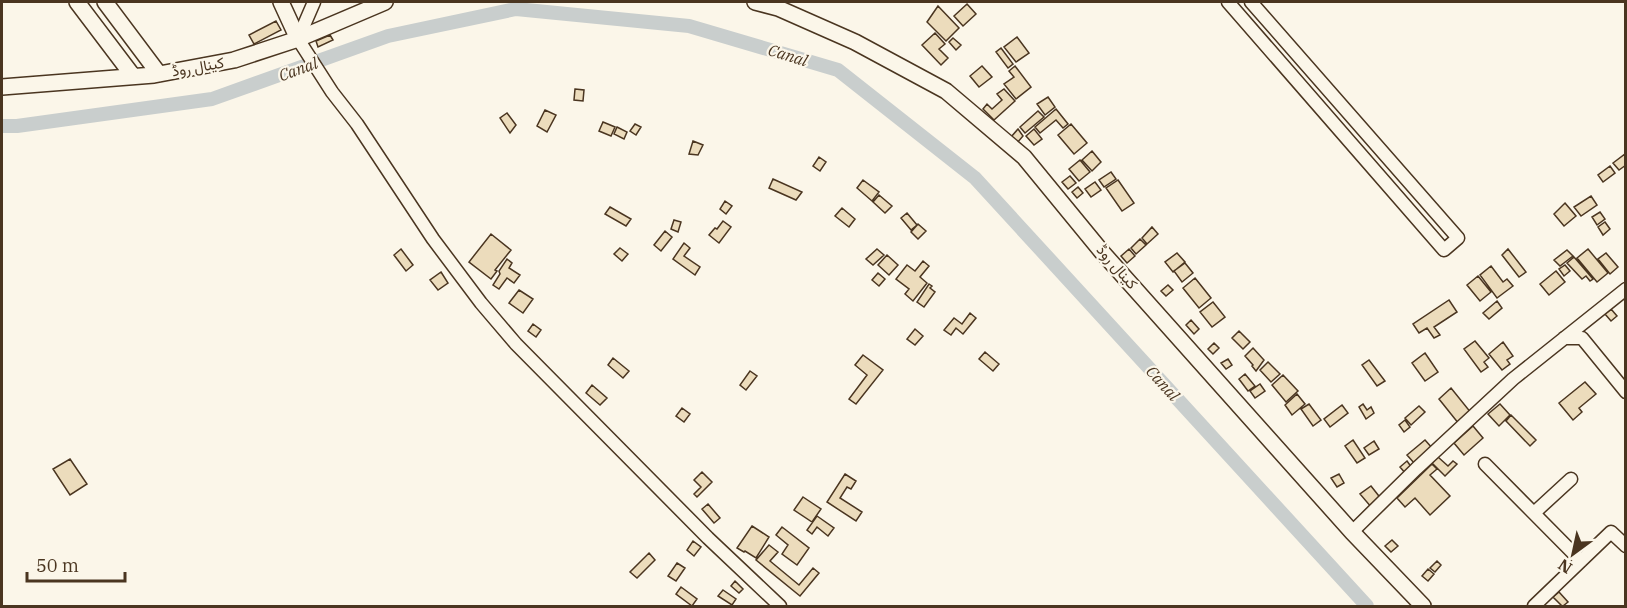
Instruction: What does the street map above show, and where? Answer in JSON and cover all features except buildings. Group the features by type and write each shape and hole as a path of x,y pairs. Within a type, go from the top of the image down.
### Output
{"street":[{"path":"77,2 133,76"},
{"path":"105,2 159,74"},
{"path":"280,2 302,45 332,92 357,124 433,239 481,303 516,344 708,538 780,606"},
{"path":"302,45 314,2"},
{"name":"کینال روڈ","path":"2,87 159,74 302,45 385,2"},
{"name":"کینال روڈ","path":"755,2 778,8 855,42 946,91 1024,157 1102,252 1352,532 1423,606"},
{"path":"1228,2 1444,250 1458,238 1251,2"},
{"path":"1290,72 1304,62"},
{"path":"1307,92 1321,81"},
{"path":"1352,532 1513,379 1625,291"},
{"path":"1564,338 1582,338 1626,392"},
{"path":"1485,464 1581,561"},
{"path":"1534,513 1571,479"},
{"path":"1534,606 1611,532 1626,546"}],"waterway":[{"name":"Canal","path":"2,126 17,126 212,99 388,36 516,9 689,26 838,70 975,178 1367,606"}]}
